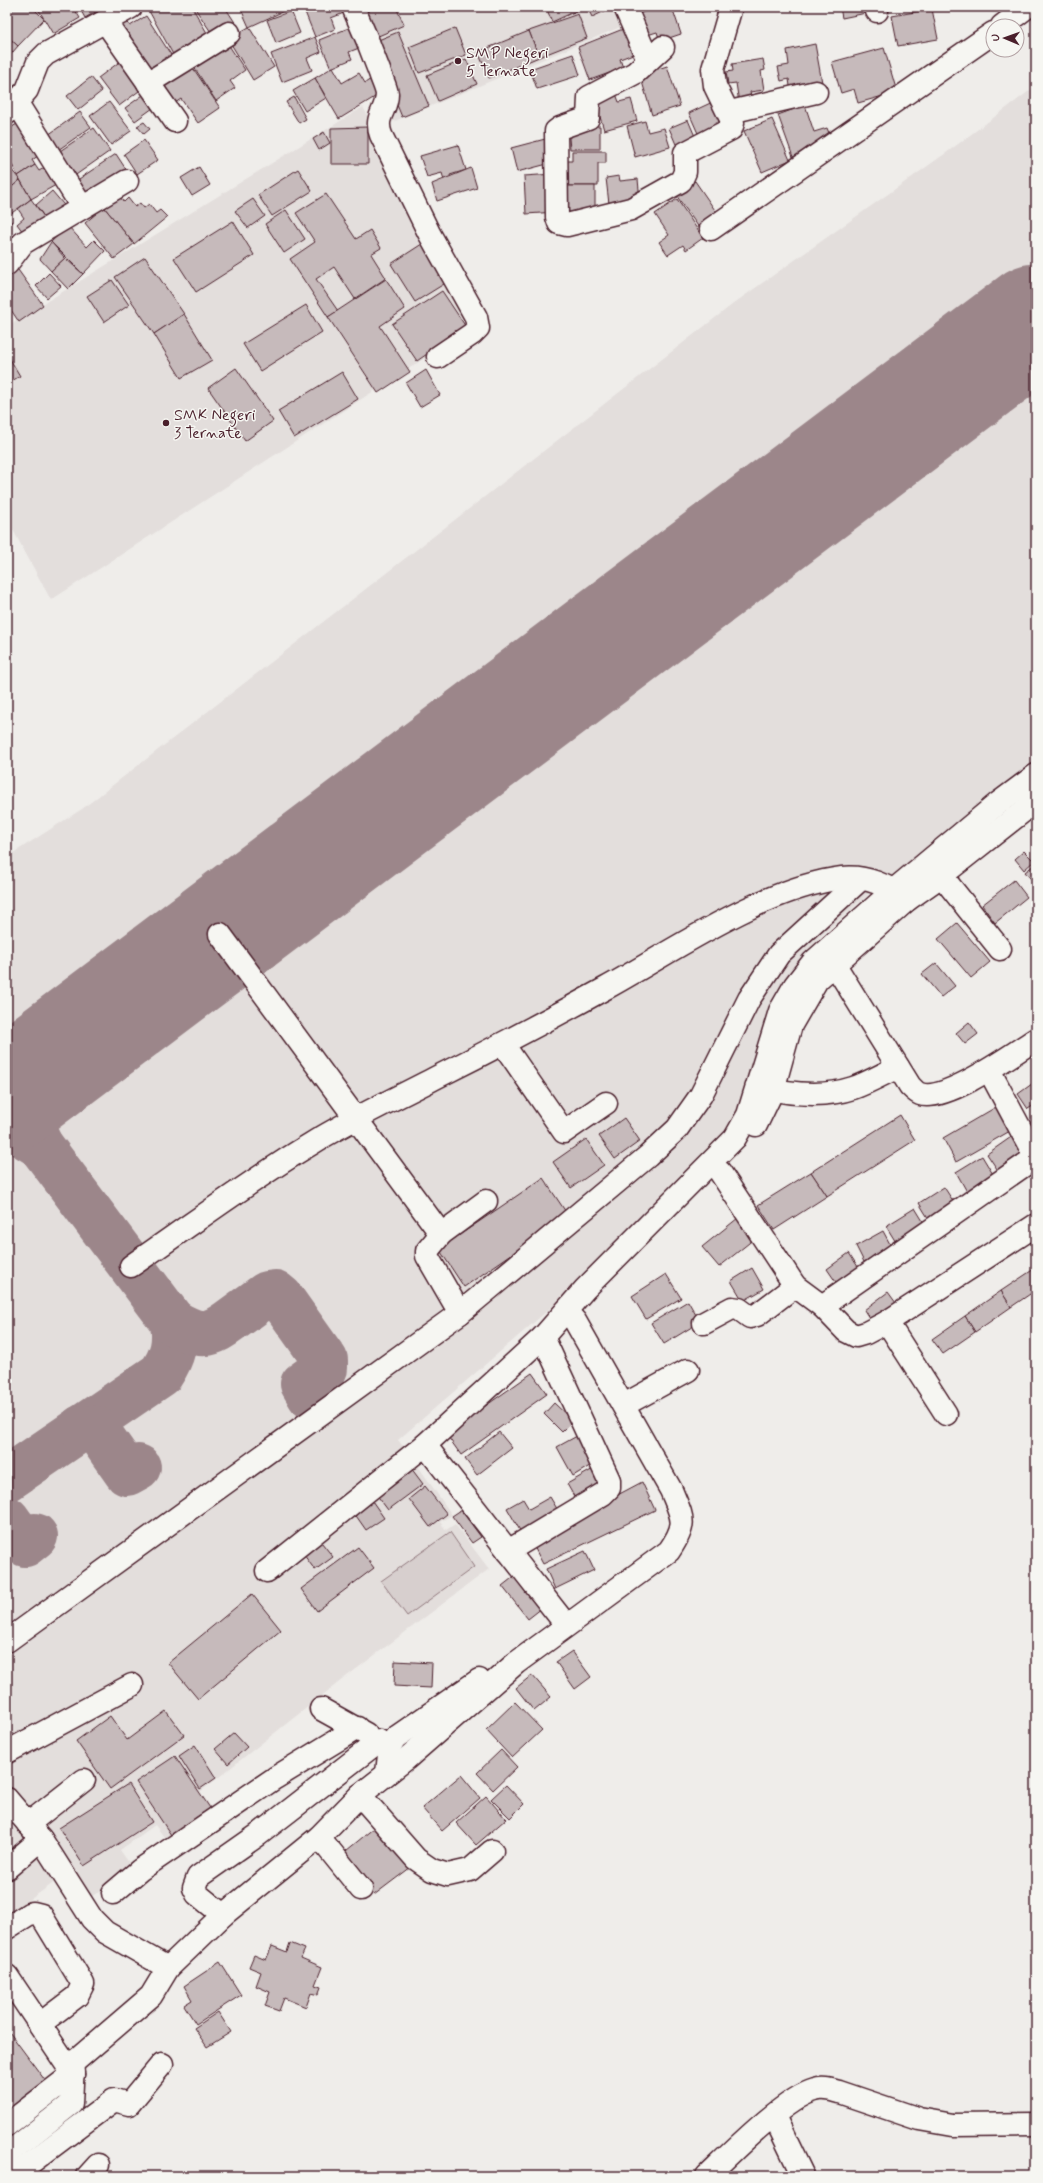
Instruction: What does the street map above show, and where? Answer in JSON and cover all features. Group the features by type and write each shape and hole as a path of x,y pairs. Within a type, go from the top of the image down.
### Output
{"street":[{"path":"82,207 12,108 26,90 38,62 46,54 128,7"},
{"path":"353,7 371,48 387,92 386,103 378,119 378,128 429,233 476,317 478,328 472,334 438,357"},
{"path":"625,7 655,53 628,77 589,97 588,118 560,128 556,131 557,217 559,224 567,225 631,209 681,181 685,172 685,153 731,129 733,123 730,112 716,86 713,69 731,7"},
{"path":"1013,18 1028,7"},
{"path":"105,21 175,121"},
{"path":"148,83 230,33"},
{"path":"711,229 985,39"},
{"path":"730,112 816,92"},
{"path":"7,264 23,243 127,181"},
{"path":"936,868 1036,775"},
{"path":"267,1571 425,1445 543,1337 590,1302 720,1172 752,1134 765,1088 780,1011 795,985 813,962 830,958 901,895 936,868 1036,802"},
{"path":"936,868 1000,949"},
{"path":"131,1266 311,1144 358,1118 503,1044 652,962 721,922 772,899 808,886 844,878 861,879 901,895"},
{"path":"7,1641 452,1321 648,1156 677,1129 701,1095 749,999 779,954 861,879"},
{"path":"220,934 358,1118 441,1234"},
{"path":"830,958 910,1086 919,1094 928,1095 958,1086 989,1070 1036,1038"},
{"path":"503,1044 564,1132 606,1103"},
{"path":"765,1088 816,1094 832,1093 854,1088 898,1067"},
{"path":"822,1306 1036,1158 989,1070"},
{"path":"567,1319 735,1138 765,1088"},
{"path":"720,1172 795,1286 822,1306 846,1331 856,1336 866,1333 887,1322 1036,1225"},
{"path":"460,1313 427,1256 427,1250 441,1234 486,1200"},
{"path":"704,1323 732,1308 739,1309 750,1317 756,1315 795,1286"},
{"path":"82,2124 71,2104 74,2063 151,1996 168,1968 222,1916 319,1837 360,1795 388,1773 516,1663 669,1551 680,1534 682,1528 682,1516 671,1490 624,1405 567,1319"},
{"path":"222,1916 197,1894 194,1888 198,1877 384,1744 473,1684 560,1616 625,1573 660,1546 666,1538 670,1522 670,1514 620,1416 567,1319"},
{"path":"887,1322 946,1414"},
{"path":"508,1551 603,1494 609,1488 609,1480 543,1337"},
{"path":"624,1405 688,1370"},
{"path":"425,1445 560,1616"},
{"path":"7,1752 132,1685"},
{"path":"321,1710 384,1744"},
{"path":"113,1893 146,1865 275,1778 356,1728"},
{"path":"384,1744 388,1773"},
{"path":"7,1868 35,1832 84,1780"},
{"path":"360,1795 416,1859 432,1870 448,1875 470,1870 492,1851"},
{"path":"7,1799 35,1832 92,1919 105,1932 168,1968"},
{"path":"319,1837 361,1889"},
{"path":"7,1928 29,1914 33,1913 40,1915 83,1984 77,1996 40,2024"},
{"path":"7,1976 73,2074"},
{"path":"13,2176 114,2100 130,2104 162,2064"},
{"path":"7,2125 73,2074"},
{"path":"707,2176 792,2100 807,2092 826,2088 920,2119 953,2125 1036,2124"},
{"path":"7,2154 71,2104"},
{"path":"774,2116 802,2176"}],"shaded area":[{"name":"SMP Negeri 5 Ternate","path":"355,7 624,7 630,23 390,123"},
{"path":"1036,86 1036,768 896,876 880,884 820,937 795,972 739,1112 729,1128 630,1233 554,1305 398,1440 411,1456 452,1515 440,1522 446,1530 455,1524 489,1569 343,1679 200,1792 212,1809 167,1841 155,1825 120,1850 132,1867 91,1897 73,1869 7,1916 7,857 82,809 737,301 946,153"},
{"name":"SMK Negeri 3 Ternate","path":"363,107 479,323 51,600 7,519 7,326"},
{"path":"450,1532 474,1567 407,1616 381,1581"}],"building":[{"path":"7,7 32,7 44,19 18,46 7,36"},
{"path":"37,7 73,7 80,18 53,34"},
{"path":"79,7 104,7 85,18"},
{"path":"156,7 192,7 210,38 175,58 149,11"},
{"path":"194,7 225,7 236,24 215,38"},
{"path":"240,7 285,7 286,10 249,27"},
{"path":"303,7 347,7 349,11 331,18 335,29 315,37"},
{"path":"364,7 396,7 404,25 376,37"},
{"path":"546,7 575,7 576,11 552,22"},
{"path":"587,7 614,7 592,17"},
{"path":"647,7 658,7 648,10"},
{"path":"659,7 672,7 681,34 660,41 657,32 644,36 637,14"},
{"path":"840,7 870,7 871,12 842,18"},
{"path":"932,9 938,39 898,46 892,16"},
{"path":"291,11 300,33 276,43 267,20"},
{"path":"578,14 587,38 539,57 529,31"},
{"path":"124,16 130,26 146,16 175,61 147,78 112,24"},
{"path":"356,25 364,46 349,52 352,59 331,68 319,40"},
{"path":"249,27 274,67 253,80 228,39"},
{"path":"455,28 466,55 419,73 409,47"},
{"path":"623,29 633,54 620,59 623,68 590,80 578,47"},
{"path":"529,31 539,57 489,78 478,52"},
{"path":"398,32 429,106 402,117 371,43"},
{"path":"7,36 18,46 7,59"},
{"path":"315,37 321,52 307,58 312,70 282,82 271,54"},
{"path":"226,41 245,70 230,81 235,88 216,101 192,64"},
{"path":"815,44 823,88 791,93 789,79 781,81 778,67 789,65 787,50"},
{"path":"884,48 897,92 858,103 854,89 841,93 832,62"},
{"path":"573,54 580,75 537,89 530,69"},
{"path":"126,57 147,85 119,106 98,78"},
{"path":"466,59 477,84 438,101 427,75"},
{"path":"763,59 765,70 761,71 764,90 750,92 752,101 739,103 736,83 728,84 726,72 733,71 732,64"},
{"path":"191,65 220,108 198,123 181,99 169,107 154,86"},
{"path":"667,66 680,106 652,115 640,75"},
{"path":"333,67 342,83 359,73 365,83 374,77 383,92 339,119 315,78"},
{"path":"91,77 102,91 78,110 67,96"},
{"path":"315,78 326,98 305,111 293,91"},
{"path":"7,79 18,89 7,100"},
{"path":"150,90 160,103 135,121 125,108"},
{"path":"615,91 619,102 631,99 637,121 604,130 594,97"},
{"path":"294,97 306,119 299,123 286,102"},
{"path":"719,99 730,125 700,138 689,113"},
{"path":"109,102 131,131 111,145 90,116"},
{"path":"805,105 814,132 827,128 833,143 793,157 778,115"},
{"path":"80,112 91,127 58,150 48,135"},
{"path":"772,119 790,160 762,172 744,131"},
{"path":"688,120 697,141 678,149 669,128"},
{"path":"645,121 648,132 664,128 670,147 635,157 627,126"},
{"path":"144,122 150,129 144,134 137,126"},
{"path":"17,124 44,152 32,160 35,165 18,176 12,165 7,168 7,130"},
{"path":"600,126 600,149 570,149 568,127"},
{"path":"368,127 368,164 331,164 331,128"},
{"path":"94,128 110,151 73,177 57,153"},
{"path":"324,132 330,143 319,150 313,139"},
{"path":"549,138 555,162 517,172 511,148"},
{"path":"144,140 158,160 137,174 124,154"},
{"path":"458,145 466,170 450,175 451,178 444,180 442,173 427,177 420,156"},
{"path":"572,151 606,151 606,163 598,163 598,186 562,186 562,161 572,161"},
{"path":"116,154 129,174 88,201 76,181"},
{"path":"52,163 63,181 31,199 18,176 35,165 39,171"},
{"path":"199,167 210,185 192,196 181,178"},
{"path":"10,168 20,180 7,191 7,171"},
{"path":"471,168 477,188 437,201 432,184"},
{"path":"298,169 312,191 272,216 258,195"},
{"path":"554,174 556,212 526,214 524,176"},
{"path":"619,176 620,181 638,179 640,201 609,204 606,178"},
{"path":"20,180 31,199 9,215 7,191"},
{"path":"695,181 719,216 700,229 676,195"},
{"path":"562,186 595,186 595,217 562,217"},
{"path":"52,191 69,211 47,221 36,205"},
{"path":"326,194 356,239 370,230 381,248 371,254 386,278 355,299 334,267 316,279 338,311 328,317 290,259 315,242 296,213"},
{"path":"118,195 124,202 128,198 135,207 140,203 144,208 149,204 156,213 160,210 167,217 134,244 104,207"},
{"path":"31,199 47,221 26,236 17,224 24,218 18,209"},
{"path":"253,199 265,216 248,228 235,211"},
{"path":"677,199 703,238 686,250 683,245 668,255 659,242 669,235 655,214"},
{"path":"104,207 134,244 114,259 85,223"},
{"path":"286,210 305,239 284,253 265,224"},
{"path":"7,218 12,222 7,228"},
{"path":"233,221 254,255 196,292 174,258"},
{"path":"68,226 87,247 94,240 105,251 83,274 51,242"},
{"path":"428,240 452,279 415,302 391,264"},
{"path":"51,242 65,258 51,271 40,259"},
{"path":"145,257 184,314 154,334 115,277"},
{"path":"65,258 83,274 68,289 51,271"},
{"path":"16,267 43,305 19,322 7,304 7,273"},
{"path":"49,273 61,286 47,298 36,286"},
{"path":"386,279 405,309 380,326 410,372 378,393 328,317"},
{"path":"112,280 129,305 104,322 87,296"},
{"path":"442,291 466,327 417,361 392,324"},
{"path":"306,305 322,332 260,371 243,344"},
{"path":"184,314 212,360 181,378 154,334"},
{"path":"7,354 20,376 7,384"},
{"path":"236,368 273,421 245,441 208,388"},
{"path":"426,370 440,395 420,407 406,383"},
{"path":"342,372 358,399 294,438 278,411"},
{"path":"1024,851 1034,861 1024,870 1015,859"},
{"path":"1034,865 1036,867 1036,885 1025,872"},
{"path":"1014,880 1027,897 995,923 982,905"},
{"path":"957,923 990,962 971,978 938,939"},
{"path":"936,963 955,986 941,997 922,974"},
{"path":"969,1022 978,1034 965,1044 956,1033"},
{"path":"1036,1081 1036,1104 1028,1109 1018,1094"},
{"path":"1003,1103 1017,1127 956,1162 943,1138"},
{"path":"900,1115 915,1140 827,1196 811,1172"},
{"path":"624,1118 640,1141 615,1159 599,1136"},
{"path":"1014,1135 1026,1153 999,1172 987,1154"},
{"path":"586,1139 604,1165 571,1188 553,1162"},
{"path":"982,1156 997,1181 970,1197 956,1172"},
{"path":"811,1172 827,1196 774,1230 758,1205"},
{"path":"543,1178 568,1215 464,1287 439,1249"},
{"path":"944,1187 955,1204 930,1221 919,1203"},
{"path":"915,1208 926,1226 897,1244 886,1226"},
{"path":"738,1218 754,1239 719,1267 702,1247"},
{"path":"883,1231 891,1246 864,1262 856,1246"},
{"path":"849,1253 862,1273 840,1288 827,1269"},
{"path":"752,1268 764,1289 743,1301 731,1281"},
{"path":"1034,1269 1036,1272 1036,1290 1011,1307 1001,1291"},
{"path":"666,1274 681,1298 646,1319 632,1296"},
{"path":"1001,1291 1011,1307 975,1332 965,1316"},
{"path":"888,1292 896,1303 871,1321 864,1310"},
{"path":"688,1301 700,1322 664,1344 651,1323"},
{"path":"965,1316 975,1332 943,1354 932,1339"},
{"path":"532,1373 547,1394 461,1455 446,1434"},
{"path":"554,1403 573,1421 562,1432 544,1414"},
{"path":"499,1432 512,1448 477,1475 465,1459"},
{"path":"577,1436 593,1464 573,1476 557,1447"},
{"path":"408,1464 423,1484 388,1510 373,1490"},
{"path":"595,1468 603,1481 575,1498 567,1484"},
{"path":"642,1482 655,1510 543,1564 531,1541"},
{"path":"425,1486 447,1514 430,1527 409,1499"},
{"path":"550,1497 559,1512 522,1534 507,1508 523,1499 529,1509"},
{"path":"370,1498 384,1518 366,1530 352,1510"},
{"path":"461,1510 481,1537 472,1543 452,1516"},
{"path":"318,1538 333,1557 315,1570 301,1551"},
{"path":"358,1547 374,1568 317,1611 301,1589"},
{"path":"585,1551 594,1570 555,1589 546,1569"},
{"path":"516,1575 542,1608 528,1619 502,1586"},
{"path":"252,1594 281,1630 198,1699 168,1663"},
{"path":"572,1651 591,1677 575,1689 556,1662"},
{"path":"395,1661 432,1663 431,1688 394,1686"},
{"path":"532,1675 551,1697 534,1711 516,1688"},
{"path":"515,1702 542,1730 512,1758 486,1730"},
{"path":"166,1711 184,1735 110,1789 76,1741 110,1716 127,1740"},
{"path":"234,1733 247,1747 228,1764 215,1749"},
{"path":"195,1745 216,1778 200,1789 179,1756"},
{"path":"501,1750 517,1767 493,1790 477,1773"},
{"path":"175,1756 210,1808 171,1835 136,1782"},
{"path":"461,1775 480,1798 442,1831 422,1808"},
{"path":"128,1784 152,1822 84,1866 59,1828"},
{"path":"506,1785 524,1804 510,1818 491,1799"},
{"path":"486,1796 506,1819 476,1845 456,1823"},
{"path":"380,1823 415,1864 374,1895 341,1855"},
{"path":"290,1943 305,1949 301,1958 322,1967 315,1985 321,1987 318,1995 311,1993 306,2007 284,1998 279,2011 265,2006 270,1992 256,1986 261,1972 249,1967 254,1955 266,1960 272,1946 287,1952"},
{"path":"220,1962 241,1995 196,2024 184,2005 192,2000 184,1986"},
{"path":"218,2012 231,2032 207,2047 194,2028"},
{"path":"7,2029 47,2083 7,2113"}],"taxiway":[{"path":"40,1145 32,1125 31,1106 35,1087 44,1067"},
{"path":"7,1128 20,1133 40,1145 173,1322 174,1336 171,1355 161,1374 7,1479"},
{"path":"173,1322 198,1333 211,1332 218,1329 267,1294 275,1293 281,1298 325,1360 325,1368 303,1384 310,1396"},
{"path":"81,1428 96,1429 127,1473 138,1467"},
{"path":"7,1519 25,1544 35,1536"}],"runway":[{"path":"7,1095 1036,321"}],"place":[{"name":"SMP Negeri 5 Ternate","path":"458,61"},
{"name":"SMK Negeri 3 Ternate","path":"166,423"}]}
